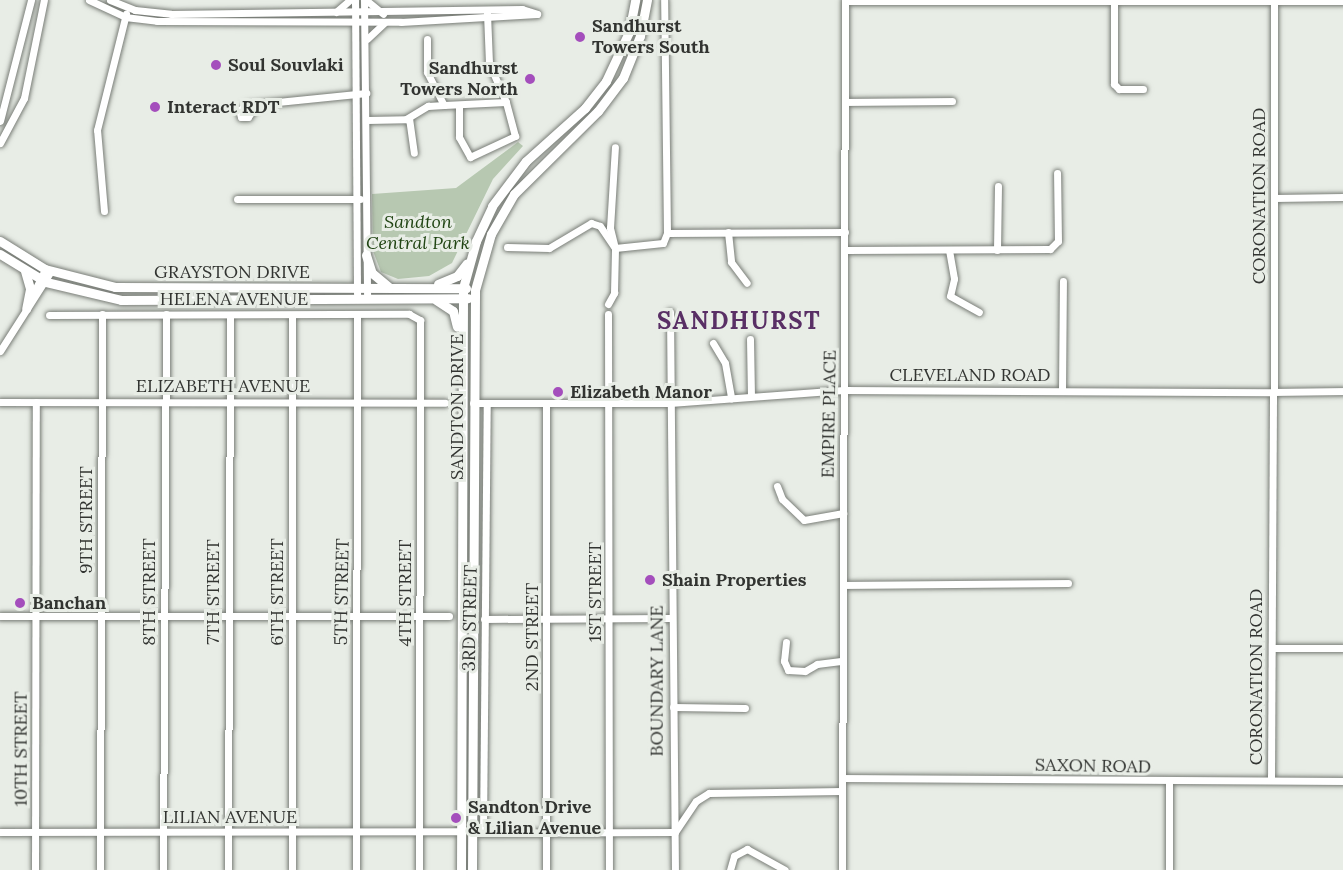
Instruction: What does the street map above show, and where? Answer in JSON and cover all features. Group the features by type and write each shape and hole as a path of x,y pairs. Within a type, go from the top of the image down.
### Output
{"main road":[{"name":"SANDTON DRIVE","path":"461,870 460,362 463,293 470,258 485,217 508,183 585,108 606,81 629,32 635,0"},
{"name":"SANDTON DRIVE","path":"472,870 474,294 491,234 514,194 548,156 598,111 622,78 640,36 647,0"},
{"name":"GRAYSTON DRIVE","path":"0,241 48,270 97,284 137,288 415,288 474,294"},
{"name":"GRAYSTON DRIVE","path":"0,255 43,280 127,301 432,299 463,293"},
{"path":"366,255 375,276 393,289"},
{"path":"415,288 457,276 470,258"},
{"path":"25,271 30,289 25,311"},
{"path":"432,299 447,305 456,317 460,362"}],"street":[{"path":"0,122 30,0"},
{"path":"88,0 125,17 176,22 356,17 365,13 503,14"},
{"path":"110,0 128,8 171,14 328,13 356,17 365,22 384,23 472,19 487,14"},
{"path":"328,13 350,0"},
{"path":"355,0 357,199 362,289 367,299"},
{"path":"357,299 362,289 366,255 365,0"},
{"path":"365,0 384,14"},
{"path":"615,248 657,247 667,232 664,0"},
{"path":"845,0 1274,3 1341,1"},
{"name":"EMPIRE PLACE","path":"841,870 846,250 845,0"},
{"path":"0,143 24,98 45,1"},
{"path":"1114,2 1114,84 1119,89 1143,89"},
{"name":"CORONATION ROAD","path":"1271,780 1274,3"},
{"path":"104,211 97,130 128,8"},
{"path":"459,105 459,137 470,157 515,136 506,102 489,63 487,14"},
{"path":"472,19 488,30"},
{"path":"366,41 384,23"},
{"path":"427,39 427,72 444,105"},
{"path":"255,107 366,93"},
{"path":"845,102 952,101"},
{"path":"367,120 409,118 428,106 506,102"},
{"path":"409,118 414,153"},
{"path":"608,304 614,293 615,248 610,228 615,147"},
{"path":"846,250 1034,251 1050,249 1058,241 1057,173"},
{"path":"997,250 998,186"},
{"path":"1274,198 1343,197"},
{"path":"237,199 367,199"},
{"path":"507,248 549,248 591,223 600,226 615,248"},
{"path":"667,232 845,231"},
{"path":"728,232 731,262 747,283"},
{"path":"950,250 954,279 950,296 979,312"},
{"path":"0,351 48,270"},
{"path":"1062,390 1063,281"},
{"name":"BOUNDARY LANE","path":"670,312 673,707 671,805 675,832 675,870"},
{"name":"9TH STREET","path":"100,870 102,314"},
{"name":"8TH STREET","path":"163,870 165,314"},
{"name":"HELENA AVENUE","path":"49,315 357,314 418,317"},
{"name":"5TH STREET","path":"356,870 357,314"},
{"name":"1ST STREET","path":"609,314 609,870"},
{"name":"7TH STREET","path":"228,870 230,315"},
{"name":"6TH STREET","path":"292,315 292,870"},
{"name":"4TH STREET","path":"418,317 421,403 419,870"},
{"path":"750,339 751,396"},
{"path":"713,343 725,363 731,398"},
{"name":"CLEVELAND ROAD","path":"670,403 844,390 1343,391"},
{"name":"ELIZABETH AVENUE","path":"0,402 102,400 445,403"},
{"path":"36,402 37,618"},
{"path":"473,403 670,403"},
{"name":"3RD STREET","path":"483,833 487,403"},
{"name":"2ND STREET","path":"546,403 546,870"},
{"path":"777,486 782,499 804,520 843,513"},
{"path":"843,585 1068,583"},
{"path":"0,616 37,618 449,616"},
{"name":"10TH STREET","path":"35,870 37,618"},
{"path":"484,619 671,618"},
{"path":"786,642 784,660 788,670 805,671 817,664 843,661"},
{"path":"1272,648 1343,648"},
{"path":"673,707 745,708"},
{"name":"SAXON ROAD","path":"842,778 1169,782 1343,781"},
{"path":"1169,782 1169,870"},
{"path":"472,833 675,832 690,810 713,792 842,791"},
{"path":"671,805 690,810"},
{"name":"LILIAN AVENUE","path":"0,832 460,831"},
{"path":"730,870 734,856 747,849 785,870"}],"green space":[{"name":"Sandton Central Park","path":"518,142 523,146 493,179 452,263 429,276 398,279 381,272 373,251 372,194 456,188"}],"place":[{"name":"Sandhurst Towers South","path":"580,37"},
{"name":"Soul Souvlaki","path":"216,65"},
{"name":"Sandhurst Towers North","path":"530,79"},
{"name":"Interact RDT","path":"155,107"},
{"name":"Elizabeth Manor","path":"558,392"},
{"name":"Shain Properties","path":"650,580"},
{"name":"Banchan","path":"20,603"},
{"name":"Sandton Drive & Lilian Avenue","path":"456,818"}],"district":[{"name":"SANDHURST","path":"739,321"}]}
